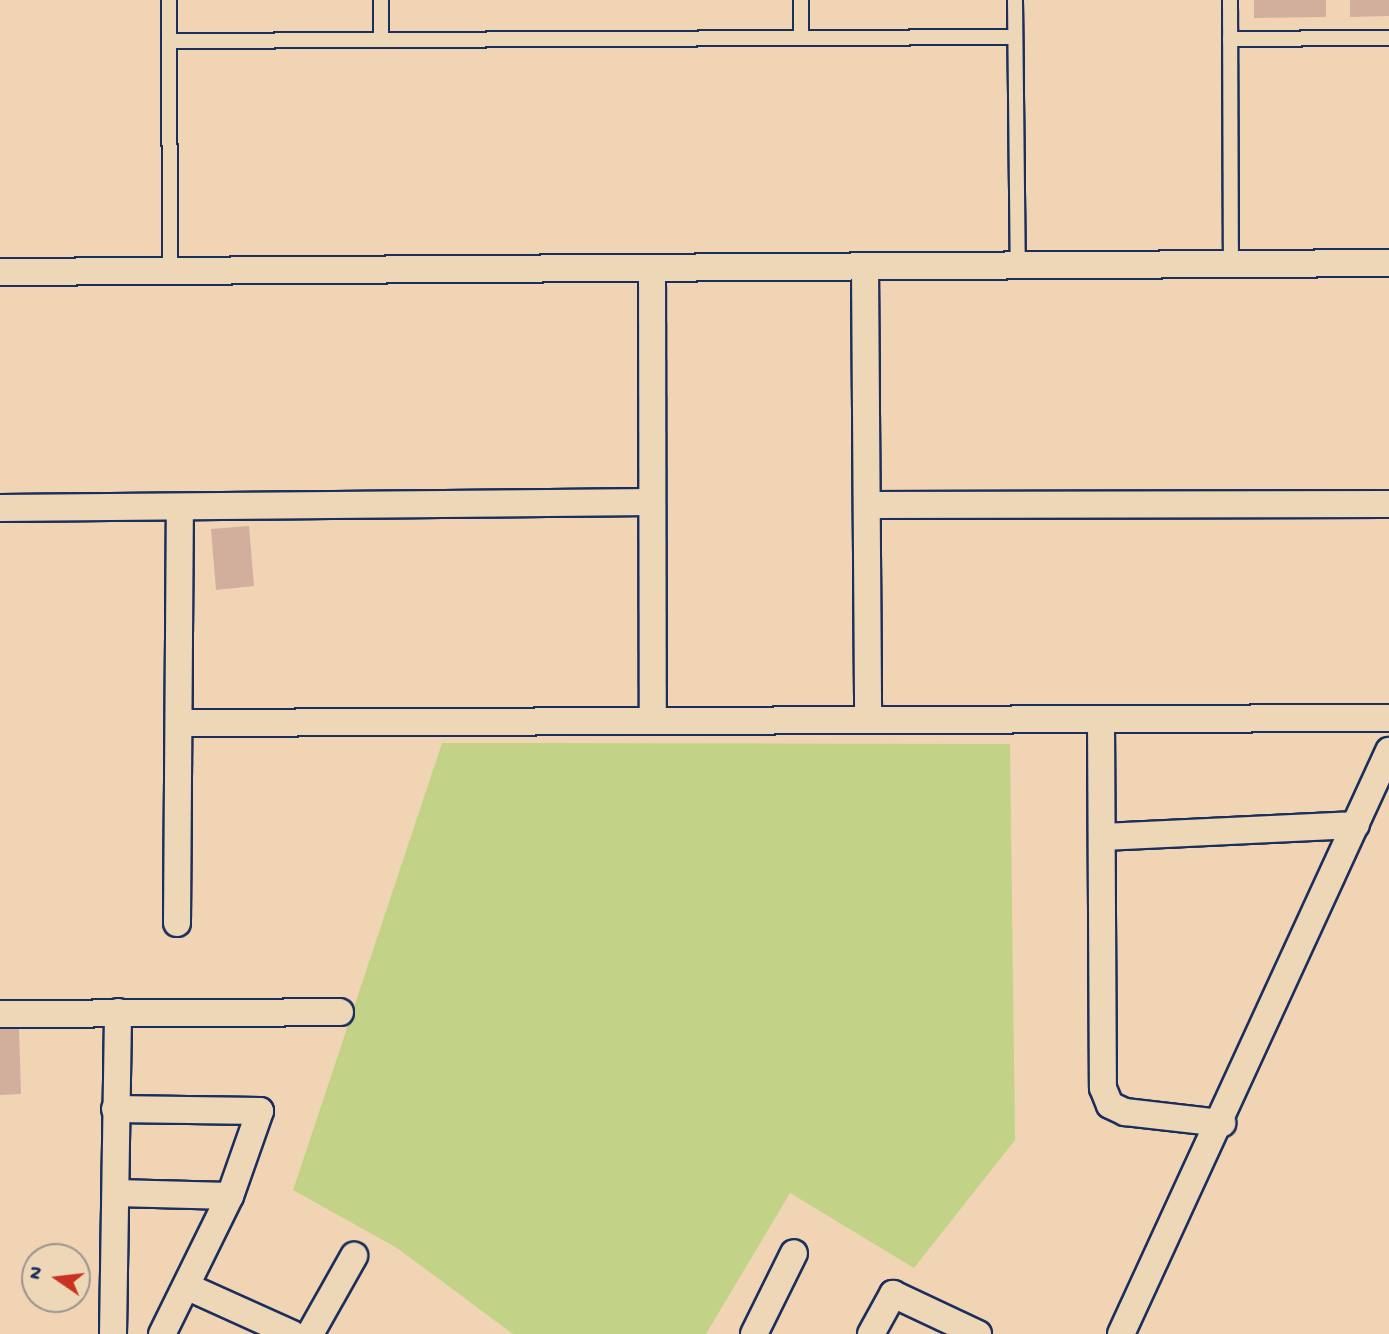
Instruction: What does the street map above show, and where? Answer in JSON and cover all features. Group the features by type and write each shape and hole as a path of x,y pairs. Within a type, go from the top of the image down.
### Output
{"street":[{"path":"0,272 1389,263"},
{"path":"865,267 868,720"},
{"path":"652,268 653,722"},
{"path":"0,508 652,502"},
{"path":"867,505 1389,504"},
{"path":"177,923 180,507"},
{"path":"179,723 1389,718"},
{"path":"1101,720 1103,1087 1110,1105 1125,1112 1222,1123"},
{"path":"1121,1334 1222,1123 1356,825 1384,782 1389,751"},
{"path":"1103,837 1356,825"},
{"path":"113,1334 118,1012"},
{"path":"0,1014 340,1012"},
{"path":"115,1109 260,1111 230,1196 188,1287 162,1334"},
{"path":"116,1193 230,1196"},
{"path":"754,1334 794,1253"},
{"path":"310,1334 354,1256"},
{"path":"188,1287 292,1334"},
{"path":"871,1334 893,1294 978,1334"}],"lane":[{"path":"169,0 170,271"},
{"path":"381,0 381,40"},
{"path":"801,0 801,38"},
{"path":"1015,0 1018,266"},
{"path":"1230,0 1231,265"},
{"path":"169,41 1015,37"},
{"path":"1230,39 1389,38"}],"green space":[{"path":"442,743 1010,744 1015,1140 914,1268 790,1193 706,1334 513,1334 397,1248 293,1190"}],"building":[{"path":"1254,0 1326,0 1326,17 1254,18"},
{"path":"1350,0 1389,0 1389,16 1350,17"},
{"path":"249,526 254,586 216,590 211,529"},
{"path":"19,1028 21,1094 0,1095 0,1029"}]}
